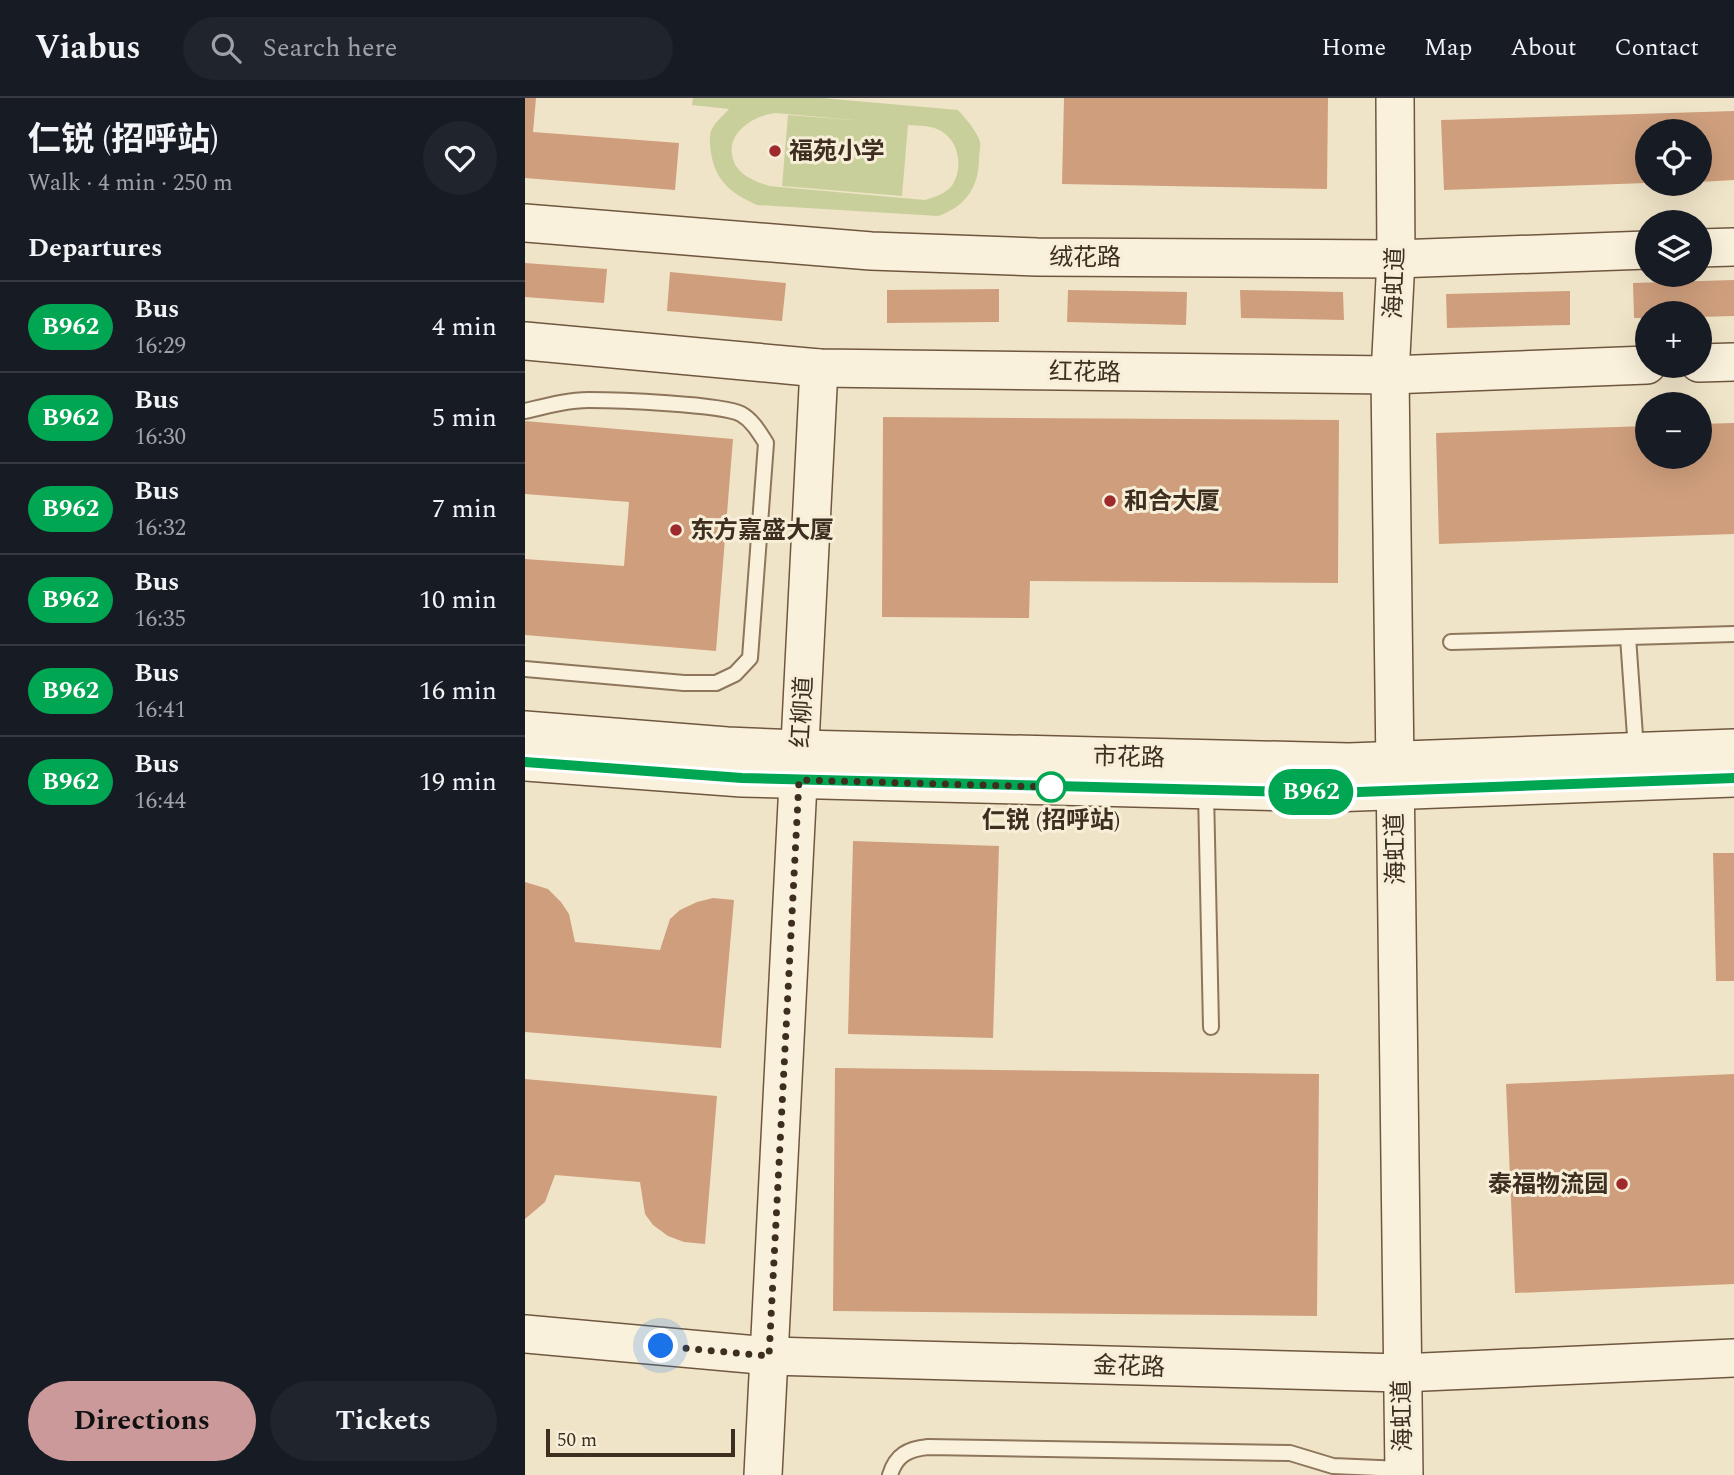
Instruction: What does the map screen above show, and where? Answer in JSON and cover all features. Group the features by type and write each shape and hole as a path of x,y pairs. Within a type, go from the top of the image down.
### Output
{"street":[{"name":"海虹道","path":"1395,98 1396,259 1390,375 1403,1472"},
{"name":"绒花路","path":"525,223 871,251 1037,257 1396,259 1635,250"},
{"path":"1712,248 1734,247"},
{"name":"红花路","path":"525,341 819,368 1390,375 1635,365"},
{"path":"1712,363 1734,362"},
{"name":"红柳道","path":"764,1475 819,368"},
{"name":"市花路","path":"525,730 727,746 799,765 1206,790 1332,793 1395,776 1636,752 1734,748"},
{"name":"市花路","path":"525,762 711,776 799,765 1321,762 1395,776 1734,778"},
{"name":"金花路","path":"525,1334 769,1356 1401,1373 1734,1358"}],"lane":[{"path":"525,411 550,404 588,400 711,407 740,413 756,427 766,443 750,659 735,674 716,683 684,683 525,669"},
{"path":"1451,642 1734,634"},
{"path":"1628,637 1636,752"},
{"path":"1206,790 1211,1027"},
{"path":"890,1475 897,1458 910,1449 928,1447 1290,1453 1333,1471 1403,1472"}],"green space":[{"path":"693,98 822,98 958,110 974,129 980,142 976,178 969,195 963,201 938,216 757,205 732,191 721,179 713,163 711,131 729,109 692,105","holes":["775,113 865,121 788,115 782,186 902,196 908,125 937,129 952,141 958,155 958,170 953,184 944,192 925,200 769,186 742,173 732,156 735,137 748,123 766,115"]}],"building":[{"path":"525,98 536,98 533,132 679,143 675,190 525,178"},
{"path":"1064,98 1328,98 1327,189 1062,184"},
{"path":"1734,111 1734,180 1712,181 1712,119 1635,119 1635,183 1444,190 1441,120"},
{"path":"525,263 607,269 604,303 525,297"},
{"path":"670,272 786,283 782,321 667,311"},
{"path":"1734,280 1734,316 1712,317 1712,301 1635,301 1634,318 1633,283 1635,287 1712,287 1712,281"},
{"path":"999,289 999,322 887,323 887,290"},
{"path":"1068,290 1187,292 1186,325 1067,322"},
{"path":"1240,290 1343,292 1344,320 1241,318"},
{"path":"1570,291 1570,325 1447,328 1446,294"},
{"name":"和合大厦","path":"883,417 1339,420 1338,583 1030,581 1029,618 882,617"},
{"name":"东方嘉盛大厦","path":"525,421 733,439 716,651 525,635 525,559 624,566 629,502 525,494"},
{"path":"1734,423 1734,534 1439,544 1436,433 1635,426 1635,469 1712,469 1712,424"},
{"path":"853,841 999,846 993,1038 848,1034"},
{"path":"1713,853 1734,853 1734,981 1716,981"},
{"path":"525,882 548,889 561,902 569,914 575,942 660,950 670,919 680,910 713,898 734,900 721,1048 525,1032"},
{"path":"835,1068 1319,1074 1317,1316 833,1311"},
{"name":"泰福物流园","path":"1734,1074 1734,1284 1515,1293 1506,1084"},
{"path":"525,1079 717,1096 705,1244 684,1242 668,1236 653,1225 645,1214 640,1182 555,1175 545,1202 525,1219"}],"bus line":[{"name":"B962","path":"525,762 742,778 1332,793 1734,778"}],"place":[{"name":"福苑小学","path":"775,151"},
{"name":"和合大厦","path":"1110,501"},
{"name":"东方嘉盛大厦","path":"676,530"},
{"name":"仁锐 (招呼站)","path":"1051,787"},
{"name":"泰福物流园","path":"1622,1184"}],"route":[{"path":"661,1346 769,1356 799,780 1051,787"}]}
